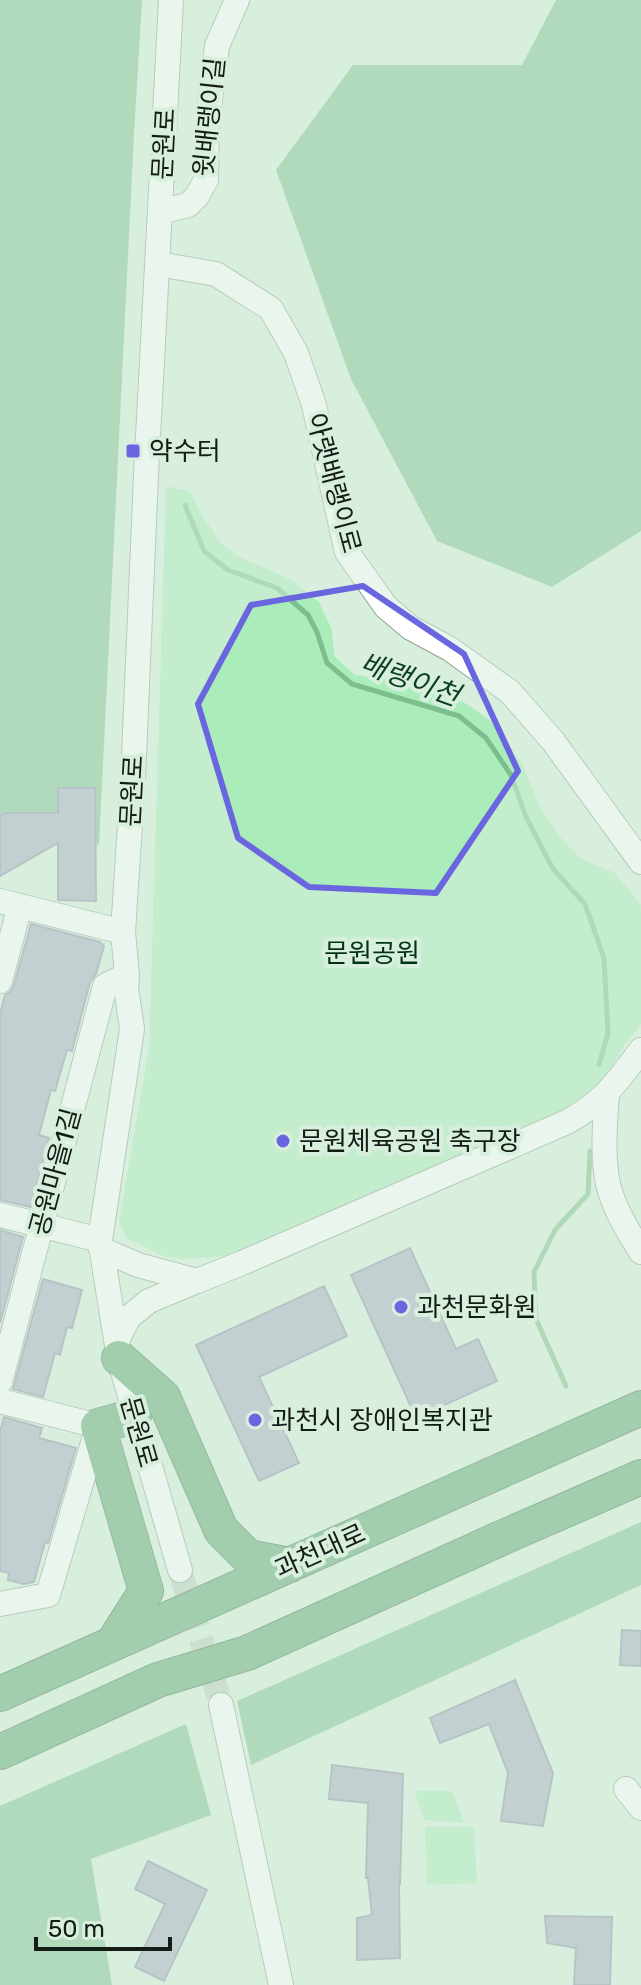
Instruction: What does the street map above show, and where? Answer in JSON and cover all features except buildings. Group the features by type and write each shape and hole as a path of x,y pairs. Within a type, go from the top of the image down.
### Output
{"highway":[{"path":"118,1350 163,1397 221,1530 248,1557 290,1565"},
{"name":"과천대로","path":"0,1694 641,1408"},
{"path":"113,1643 146,1591 98,1426 134,1416"},
{"path":"0,1752 158,1680 247,1653 641,1477"}],"street":[{"name":"문원로","path":"171,0 123,932 132,1029 101,1245 118,1350 134,1416 180,1570"},
{"name":"윗배랭이길","path":"160,212 188,205 206,180 207,124 217,46 237,0"},
{"name":"아랫배랭이로","path":"158,264 216,274 271,309 296,353 314,405 347,552 386,607 411,628 450,649 510,692 553,741 641,862"},
{"path":"0,981 10,903 123,932"},
{"name":"공원마을1길","path":"0,1382 105,986 127,975"},
{"path":"118,1350 129,1317 149,1301 567,1122 607,1094 641,1050"},
{"path":"607,1094 605,1135 608,1183 621,1218 641,1252"},
{"path":"0,1215 101,1245 138,1265 197,1281"},
{"path":"0,1401 98,1426 48,1595 0,1604"},
{"path":"221,1705 281,1985"}],"highlighted area":[{"path":"363,586 464,654 518,771 436,893 309,887 238,838 198,704 251,605"}],"green space":[{"path":"0,0 142,0 99,845 0,819"},
{"path":"556,0 641,0 641,531 552,587 437,541 351,379 276,170 353,65 522,65"},
{"name":"문원공원","path":"166,486 191,492 219,541 239,557 290,579 319,602 332,630 334,656 355,675 383,679 465,703 491,721 523,765 541,809 561,838 580,858 615,873 641,905 641,1024 591,1101 226,1256 185,1259 165,1257 126,1238 119,1221 149,1048"},
{"path":"641,1522 641,1585 251,1765 237,1701"},
{"path":"186,1724 211,1815 91,1859 112,1985 0,1985 0,1806"},
{"path":"414,1791 452,1791 464,1823 424,1820"},
{"path":"425,1827 474,1827 477,1883 427,1885"}],"waterway":[{"name":"배랭이천","path":"185,505 204,551 228,570 277,588 308,615 327,663 352,684 459,716 486,738 511,775 526,817 553,869 585,904 604,958 608,1033 599,1065"},
{"name":"배랭이천","path":"566,1386 536,1319 534,1272 555,1230 588,1194 590,1151"}],"tunnel":[{"path":"180,1570 221,1705"}],"place":[{"name":"약수터","path":"133,451"},
{"name":"문원체육공원 축구장","path":"283,1141"},
{"name":"과천문화원","path":"401,1307"},
{"name":"과천시 장애인복지관","path":"255,1420"}]}
